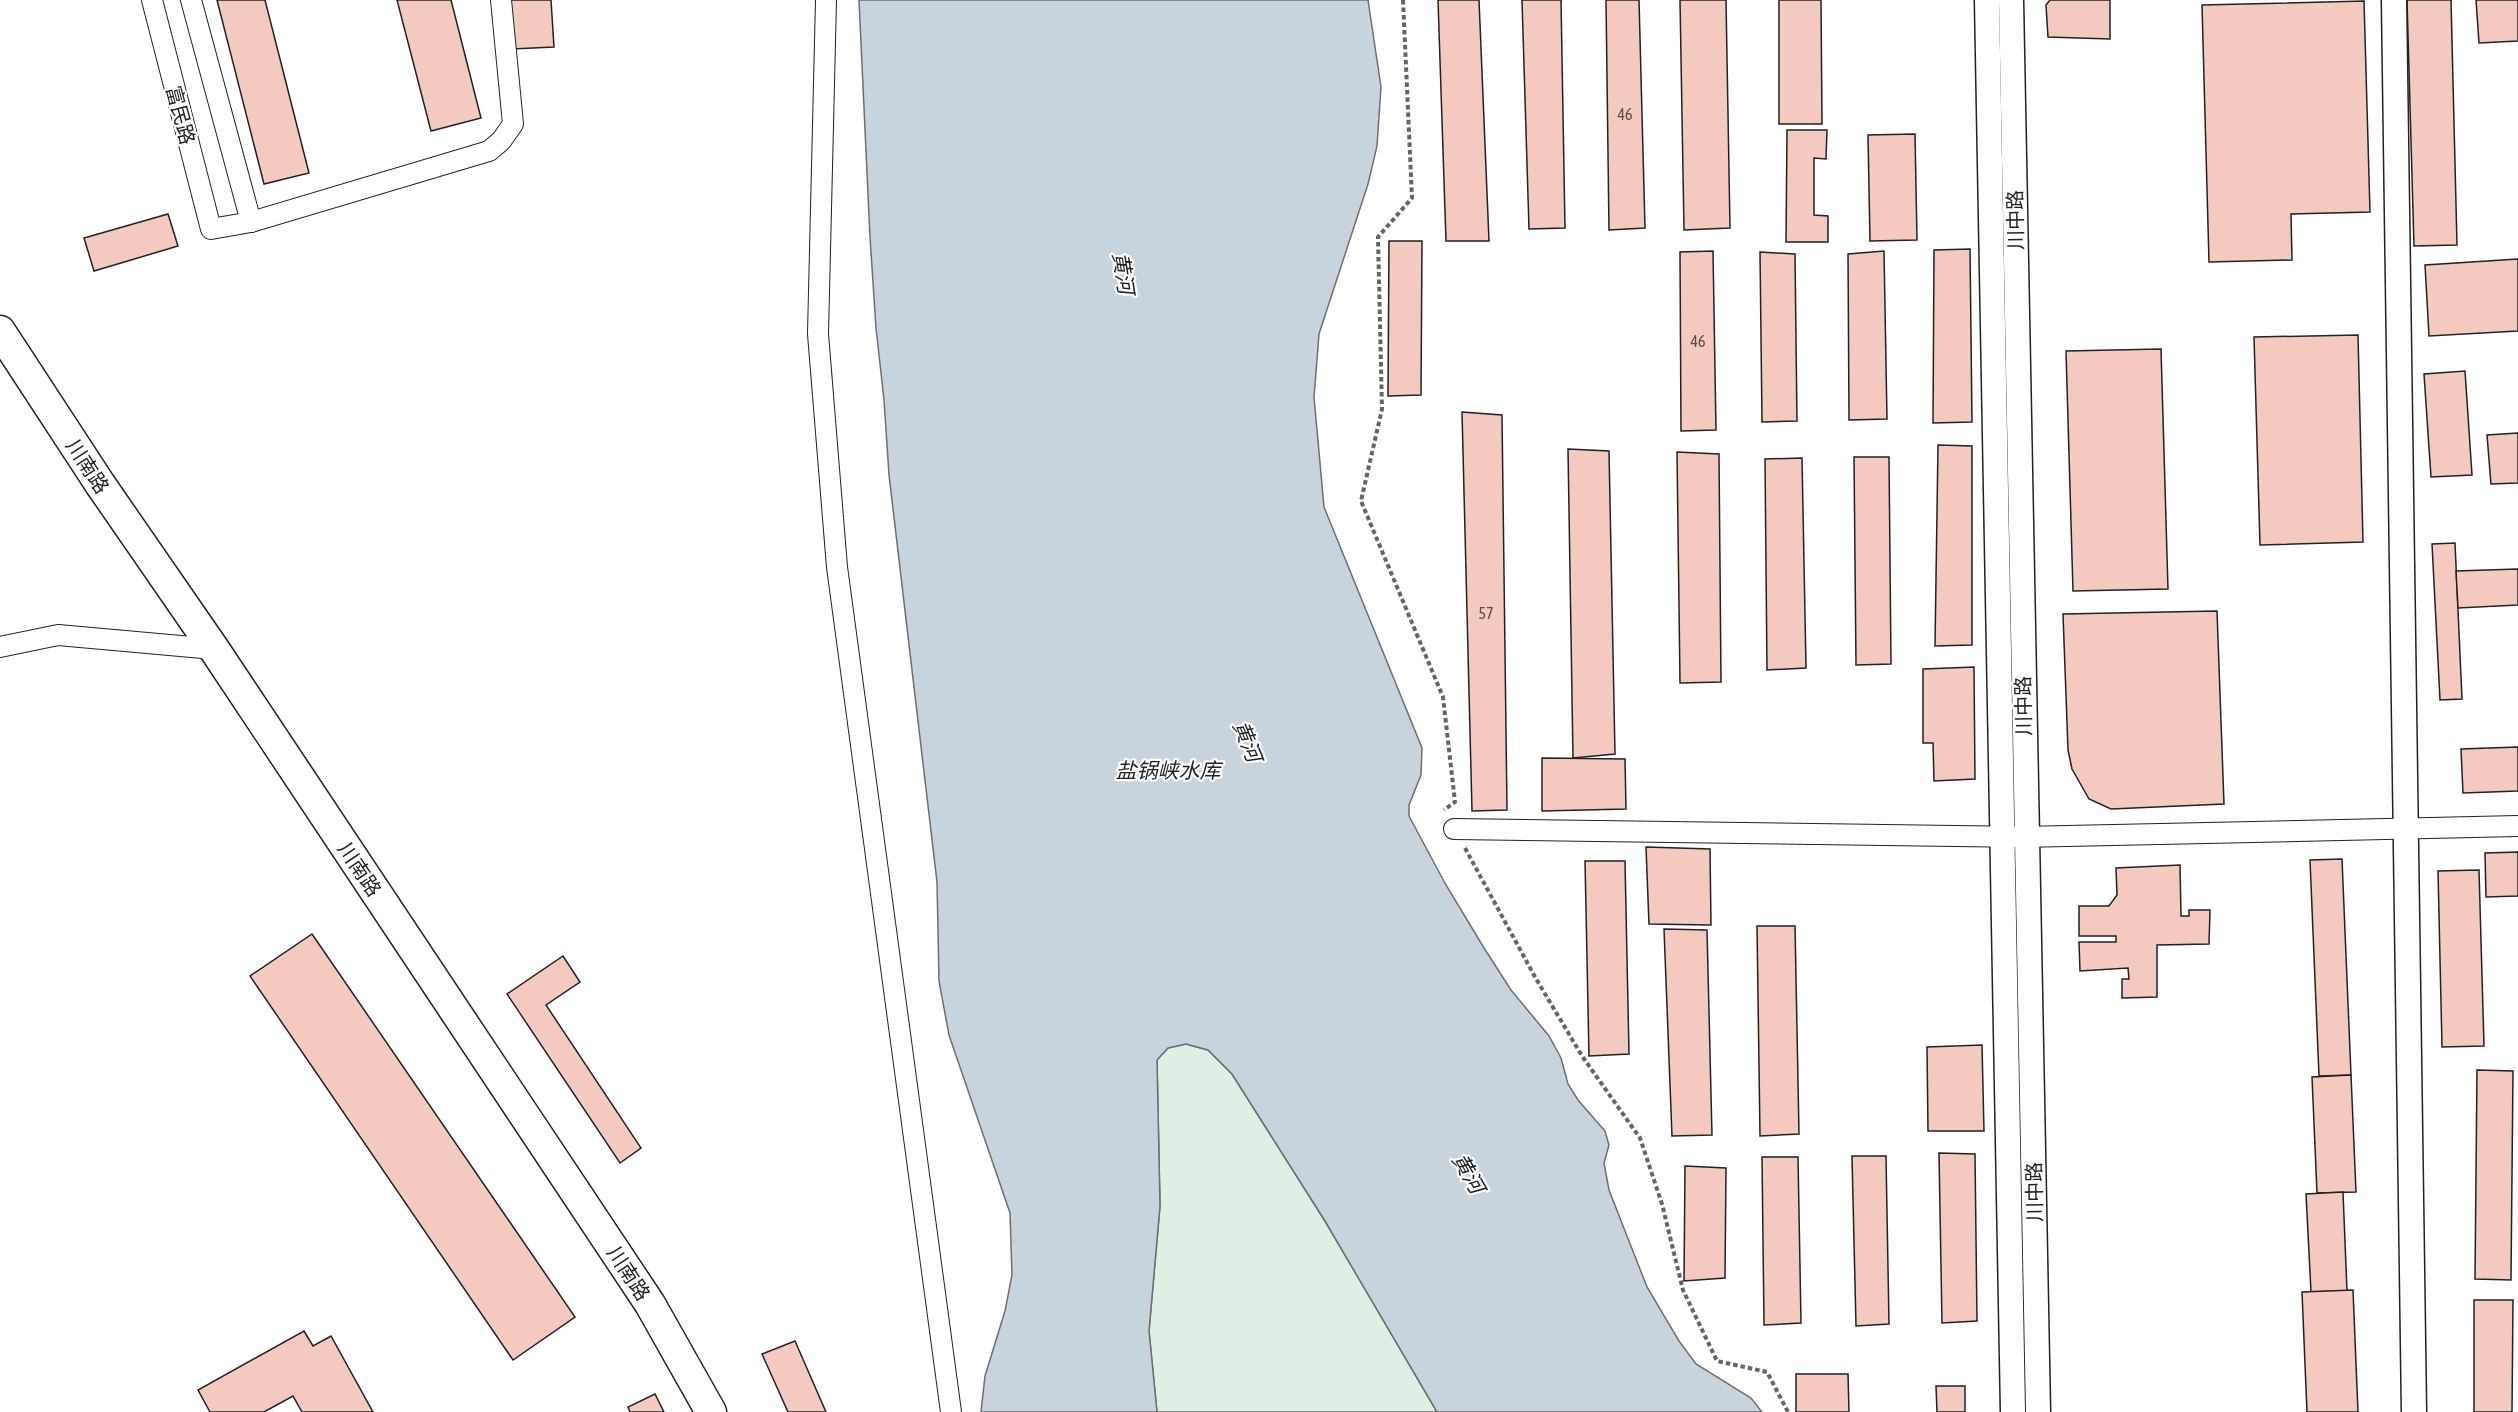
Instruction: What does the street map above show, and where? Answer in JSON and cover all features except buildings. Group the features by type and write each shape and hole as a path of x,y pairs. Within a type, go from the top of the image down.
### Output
{"main road":[{"name":"川南路","path":"0,331 100,484 214,649 650,1304 711,1412"}],"street":[{"name":"富民路","path":"152,0 211,229 251,222 191,0"},
{"path":"251,222 489,151 501,141 513,124 501,0"},
{"path":"826,0 818,334 836,555 951,1412"},
{"name":"川中路","path":"1987,0 2013,1412"},
{"name":"川中路","path":"2011,0 2038,1412"},
{"path":"2394,0 2414,1412"},
{"path":"0,647 58,635 214,649"},
{"path":"1454,829 2026,837 2518,825"}],"path":[{"path":"1403,0 1412,198 1377,237 1382,410 1361,501 1443,697 1455,802 1444,810 1535,978 1582,1056 1640,1138 1662,1204 1683,1290 1717,1361 1767,1372 1788,1412"}],"green space":[{"path":"1186,1044 1208,1050 1232,1074 1325,1221 1437,1412 1157,1412 1149,1331 1160,1206 1157,1060 1168,1048"}],"water":[{"name":"盐锅峡水库","path":"859,0 1368,0 1381,87 1377,146 1368,184 1319,334 1314,397 1324,507 1422,748 1421,775 1409,805 1409,816 1446,885 1484,948 1511,990 1549,1036 1561,1058 1568,1084 1578,1100 1605,1131 1609,1145 1604,1163 1609,1190 1647,1287 1679,1341 1696,1364 1751,1398 1762,1412 1437,1412 1325,1221 1232,1074 1208,1050 1186,1044 1168,1048 1157,1060 1160,1206 1149,1331 1157,1412 981,1412 985,1376 1005,1311 1012,1275 1010,1213 949,1035 939,981 937,882 889,475 876,328"}],"water label":[{"name":"黄河","path":"1124,273"},
{"name":"黄河","path":"1248,741"},
{"name":"黄河","path":"1469,1173"}]}
